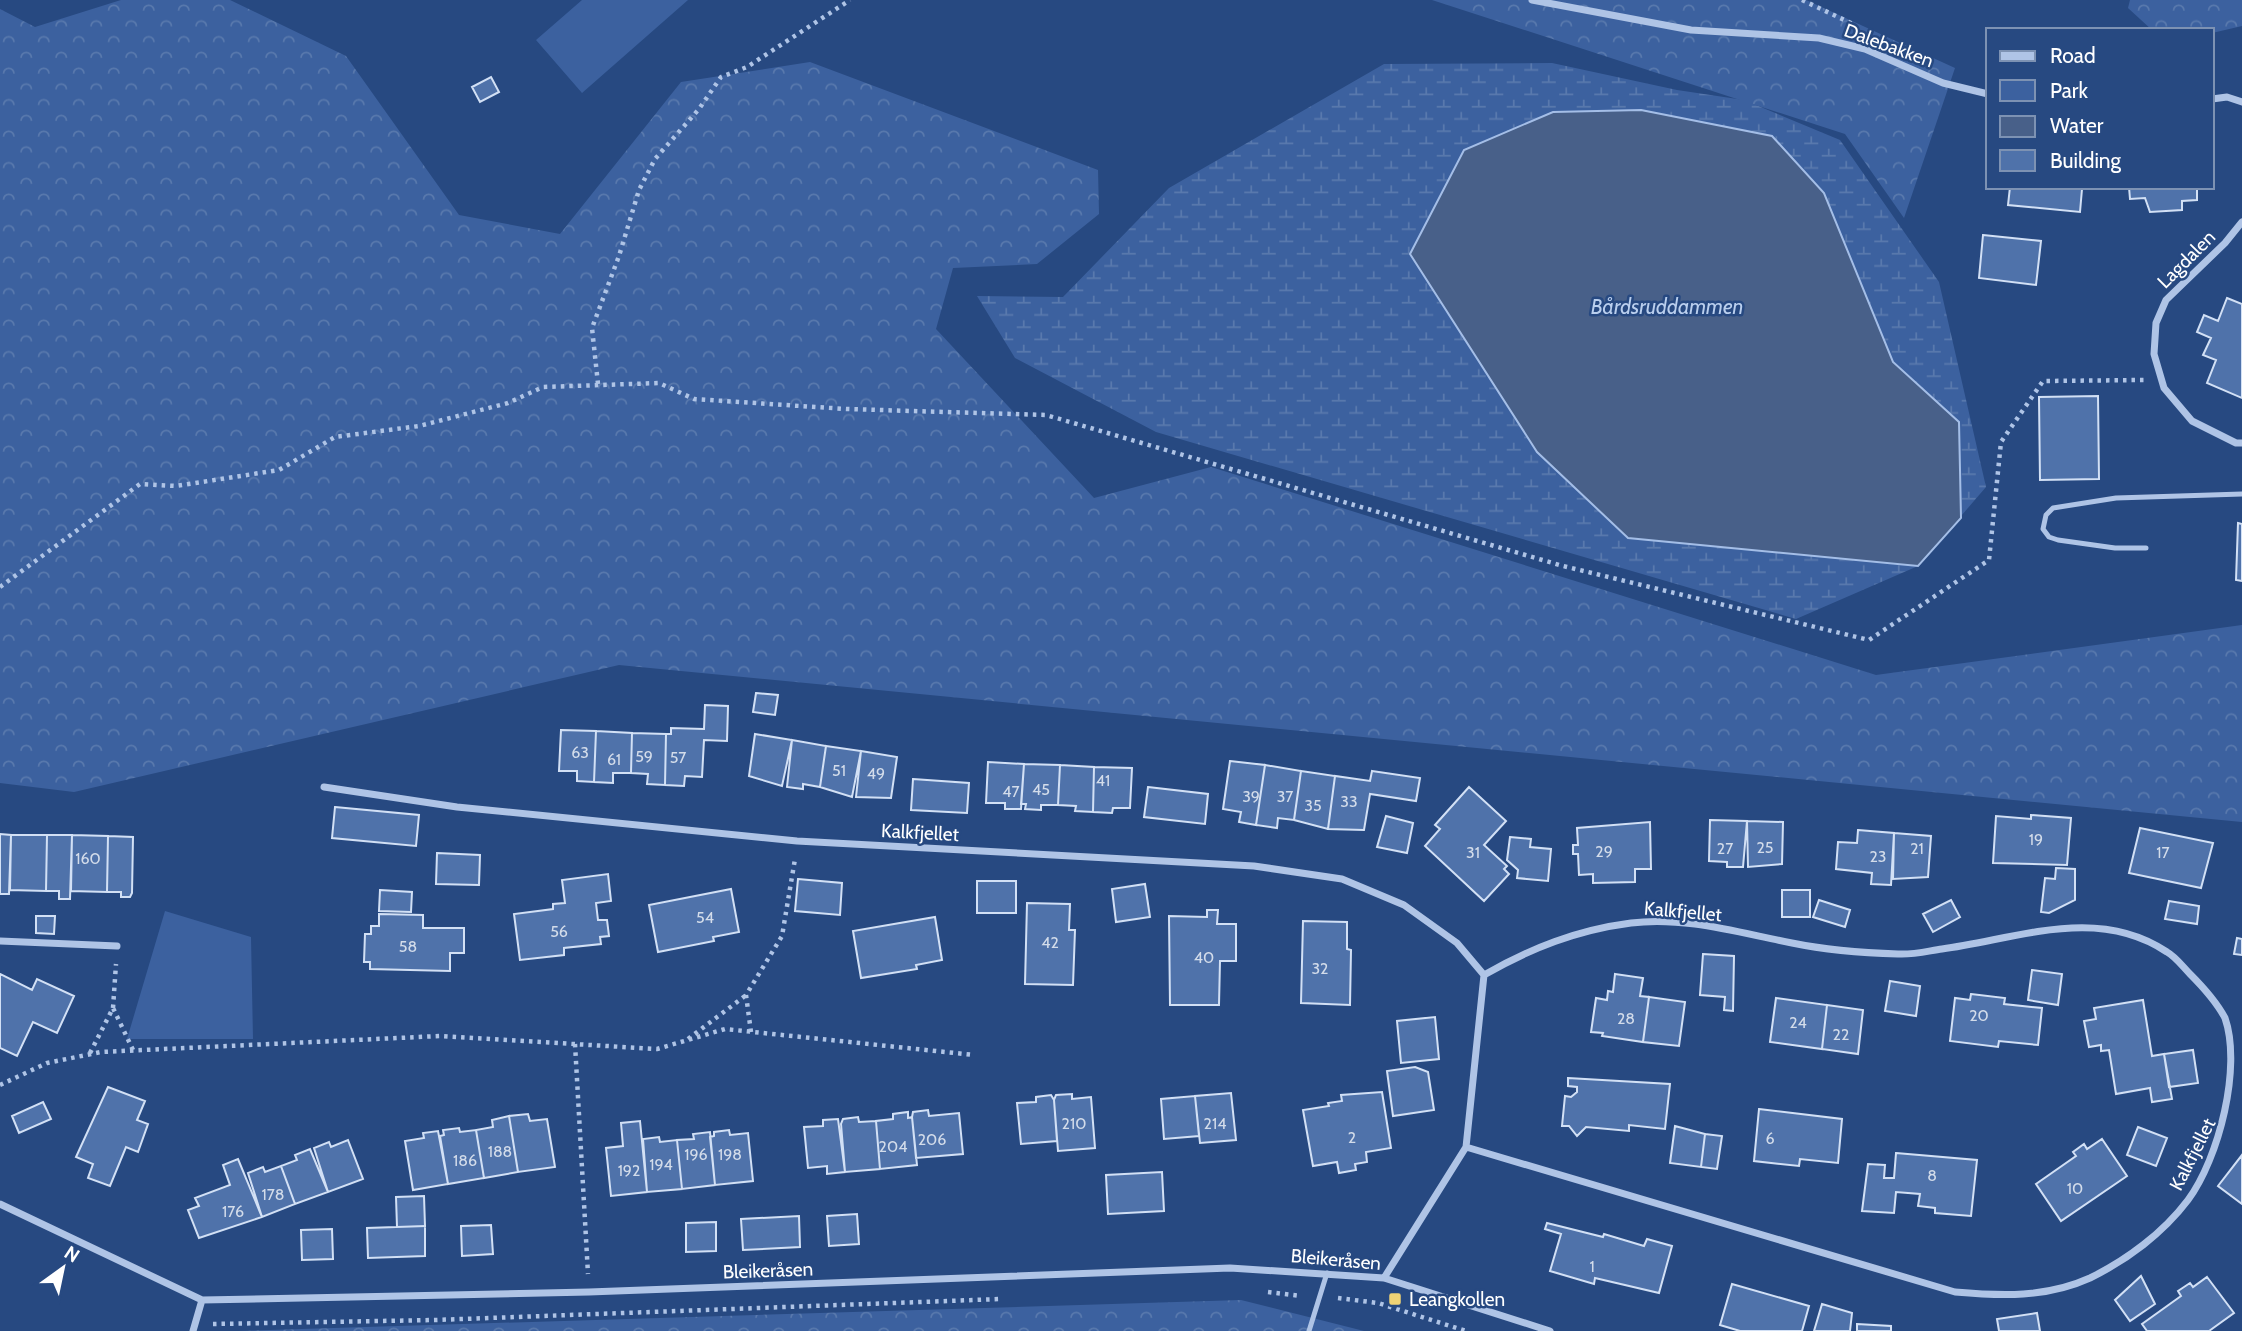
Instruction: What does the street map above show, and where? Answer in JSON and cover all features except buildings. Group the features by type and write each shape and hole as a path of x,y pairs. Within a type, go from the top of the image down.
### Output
{"street":[{"name":"Dalebakken","path":"1532,0 1691,30 1819,38 1865,49 1943,83 1986,94"},
{"path":"2214,99 2227,97 2242,102"},
{"name":"Lagdalen","path":"2242,222 2225,243 2166,300 2156,323 2154,354 2164,388 2192,421 2236,443 2242,443"},
{"name":"Kalkfjellet","path":"324,787 457,807 797,841 1254,866 1342,879 1404,905 1457,943 1484,975 1520,954 1559,938 1633,922 1707,925 1797,944 1902,955 1981,944 2048,929 2097,927 2120,930 2168,952 2203,987 2227,1020 2237,1068 2225,1128 2188,1200 2145,1245 2090,1278 2056,1290 2009,1297 1955,1292 1466,1147"},
{"path":"0,941 117,946"},
{"path":"1384,1278 1466,1147 1484,975"},
{"name":"Bleikeråsen","path":"0,1204 202,1300 589,1292 1230,1268 1384,1278 1550,1331"},
{"path":"193,1331 202,1300"}],"lane":[{"path":"2146,548 2115,548 2049,537 2043,528 2046,514 2053,508 2116,498 2242,494"},
{"path":"1309,1331 1326,1273"}],"path":[{"path":"598,384 592,328 619,256 639,190 655,159 699,109 720,77 747,66 850,0"},
{"path":"0,586 140,484 176,485 279,470 335,437 419,426 508,403 542,387 659,383 694,399 846,409 1046,415 1563,566 1869,640 1989,560 2001,442 2043,381 2161,380"},
{"path":"685,1041 746,995 782,936 797,841"},
{"path":"90,1054 113,1008 117,946"},
{"path":"746,995 751,1032"},
{"path":"113,1008 133,1050"},
{"path":"0,1086 47,1063 90,1054 440,1036 657,1049 726,1029 974,1055"},
{"path":"575,1044 589,1292"}],"green space":[{"path":"121,0 230,0 346,56 459,215 560,234 681,82 810,62 1098,170 1099,214 1037,264 953,268 936,329 1094,498 1211,467 1876,675 2242,625 2242,822 619,665 74,792 0,783 0,9 35,27"},
{"path":"582,0 688,0 582,93 536,40"},
{"path":"1432,0 1806,0 1955,68 1904,218 1845,134"},
{"path":"2130,0 2242,0 2242,26 2214,33 2214,28 2150,28 2128,8"},
{"path":"1552,63 1677,90 1744,100 1840,140 1939,282 1986,487 1918,566 1796,619 1156,432 1015,358 977,296 1063,297 1169,188 1384,64"},
{"path":"165,911 251,937 253,1039 127,1039"},
{"path":"1241,1300 1364,1331 238,1331"}],"water":[{"name":"Bårdsruddammen","path":"1641,110 1772,136 1824,193 1893,362 1959,422 1961,518 1918,566 1628,538 1537,452 1410,254 1464,150 1553,112"}],"place":[{"name":"Leangkollen","path":"1395,1299"}]}
